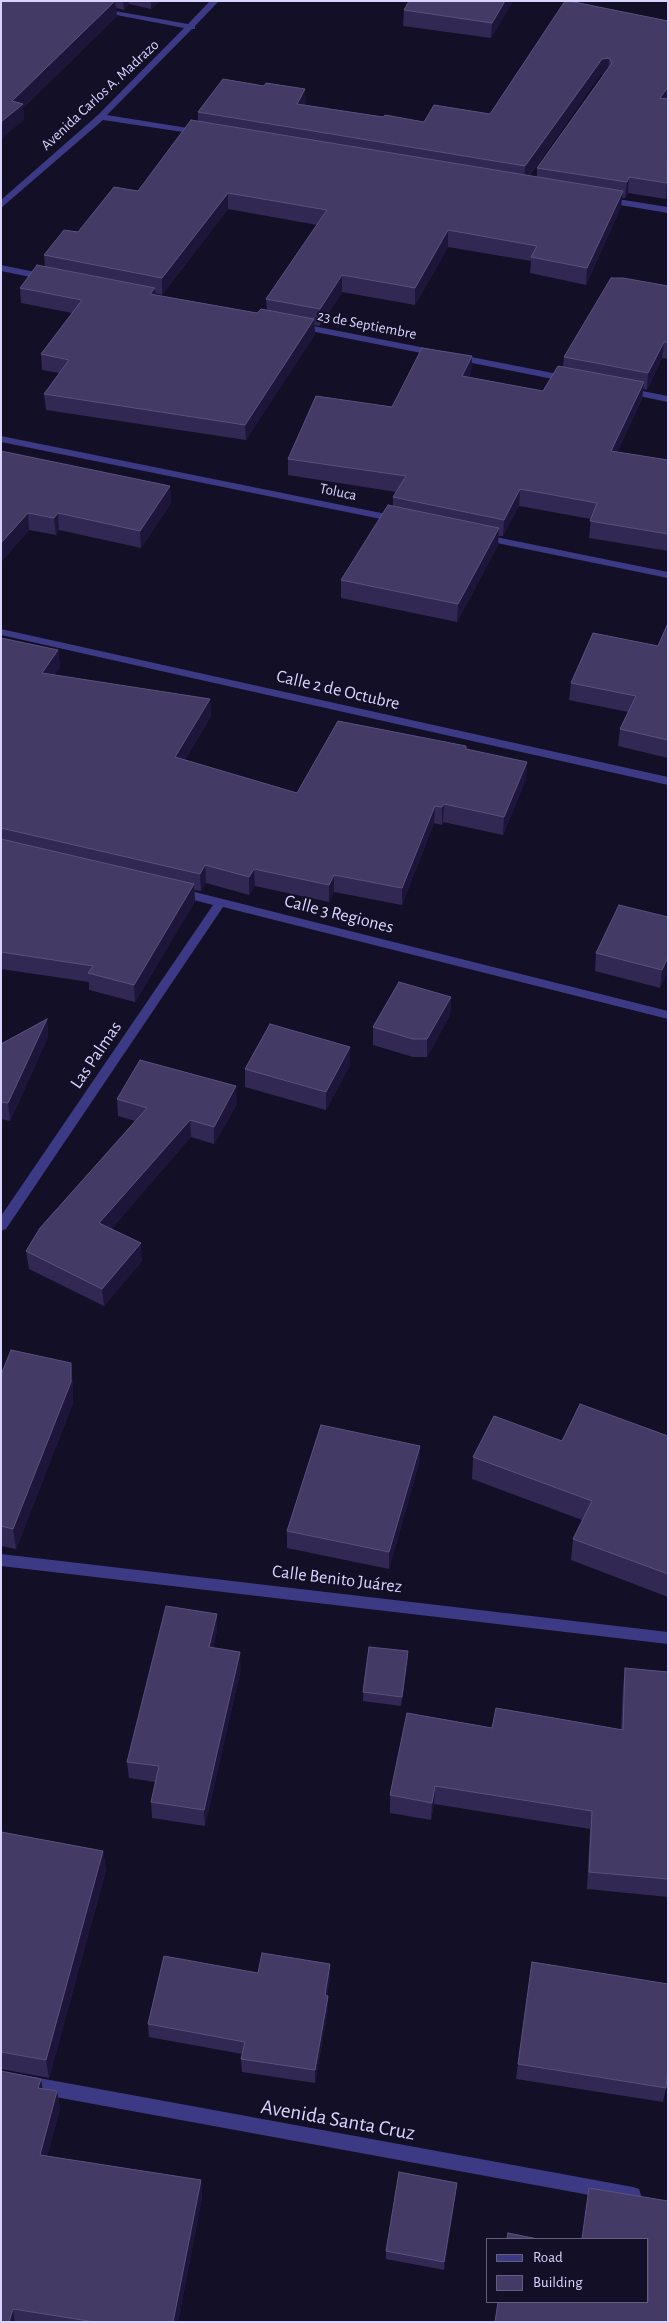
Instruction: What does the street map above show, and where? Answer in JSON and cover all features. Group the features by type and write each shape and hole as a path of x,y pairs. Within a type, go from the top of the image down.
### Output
{"street":[{"name":"Avenida Carlos A. Madrazo","path":"1,205 102,116 192,27 215,1"},
{"path":"95,9 192,27"},
{"path":"102,116 208,134"},
{"path":"593,198 668,210"},
{"path":"1,268 60,280"},
{"name":"23 de Septiembre","path":"286,324 580,382"},
{"path":"619,389 668,399"},
{"name":"Toluca","path":"1,438 407,522"},
{"path":"474,536 668,575"},
{"name":"Calle 2 de Octubre","path":"1,632 668,782"},
{"name":"Calle 3 Regiones","path":"163,889 221,902 668,1016"},
{"name":"Las Palmas","path":"1,1226 221,902"},
{"name":"Calle Benito Juárez","path":"1,1560 668,1638"},
{"name":"Avenida Santa Cruz","path":"1,2079 648,2198"}],"building":[{"path":"1,1 115,1 12,101 23,104 1,122"},
{"path":"409,1 505,1 492,23 404,10"},
{"path":"565,1 668,21 668,87 660,98 668,99 667,183 629,177 627,182 537,168 612,63 609,58 602,59 525,166 198,112 223,79 264,86 266,83 305,89 297,104 383,117 385,115 424,122 434,105 490,114"},
{"path":"191,120 623,191 587,268 531,257 537,246 448,230 415,288 342,275 320,309 266,299 327,210 228,193 162,278 44,255 64,230 78,232 114,187 138,191"},
{"path":"37,265 155,288 150,294 257,313 261,309 314,319 245,425 44,394 69,360 41,354 82,300 20,288"},
{"path":"611,278 623,278 668,286 668,342 664,342 648,373 564,357"},
{"path":"422,348 472,356 462,376 543,391 558,366 644,382 611,451 668,460 668,534 590,521 597,503 520,489 504,520 393,497 406,476 288,459 316,396 392,407"},
{"path":"1,451 170,486 140,531 58,513 54,518 28,513 1,543"},
{"path":"388,505 499,528 458,604 341,580"},
{"path":"668,623 668,740 620,729 636,696 571,683 593,633 658,646"},
{"path":"1,638 58,650 42,673 210,699 175,757 297,793 338,721 466,746 466,749 527,762 504,817 444,804 442,807 435,806 402,888 334,875 329,885 254,869 249,877 205,865 200,874 1,828"},
{"path":"1,839 194,884 134,985 88,973 93,966 1,952"},
{"path":"619,905 668,917 668,957 662,970 596,953"},
{"path":"399,982 451,997 427,1039 413,1039 373,1027"},
{"path":"47,1019 8,1103 1,1102 1,1044"},
{"path":"270,1024 350,1047 326,1092 245,1069"},
{"path":"140,1060 236,1086 214,1127 190,1120 99,1223 141,1243 102,1289 26,1251 40,1228 147,1108 117,1099"},
{"path":"11,1350 71,1363 71,1382 13,1529 1,1526 1,1375"},
{"path":"580,1404 668,1436 668,1574 573,1539 592,1501 473,1457 494,1416 562,1441"},
{"path":"321,1425 420,1446 389,1552 287,1531"},
{"path":"166,1606 217,1614 209,1647 240,1652 204,1810 151,1802 159,1766 127,1762"},
{"path":"369,1647 408,1651 402,1697 363,1692"},
{"path":"625,1668 668,1672 668,1879 589,1872 592,1811 435,1786 432,1803 390,1795 407,1713 492,1728 496,1708 623,1730"},
{"path":"1,1832 103,1851 46,2060 1,2052"},
{"path":"262,1953 330,1964 325,1995 328,1996 315,2070 241,2059 245,2042 148,2024 164,1956 258,1973"},
{"path":"532,1962 668,1984 668,2067 666,2088 518,2064"},
{"path":"1,2071 41,2079 38,2088 57,2091 40,2155 201,2180 173,2322 95,2322 13,2309 9,2322 1,2322"},
{"path":"399,2172 457,2183 444,2262 386,2251"},
{"path":"589,2188 668,2201 668,2322 495,2322 498,2303 649,2303 649,2238 582,2238"},
{"path":"508,2233 533,2238 507,2238"}]}
